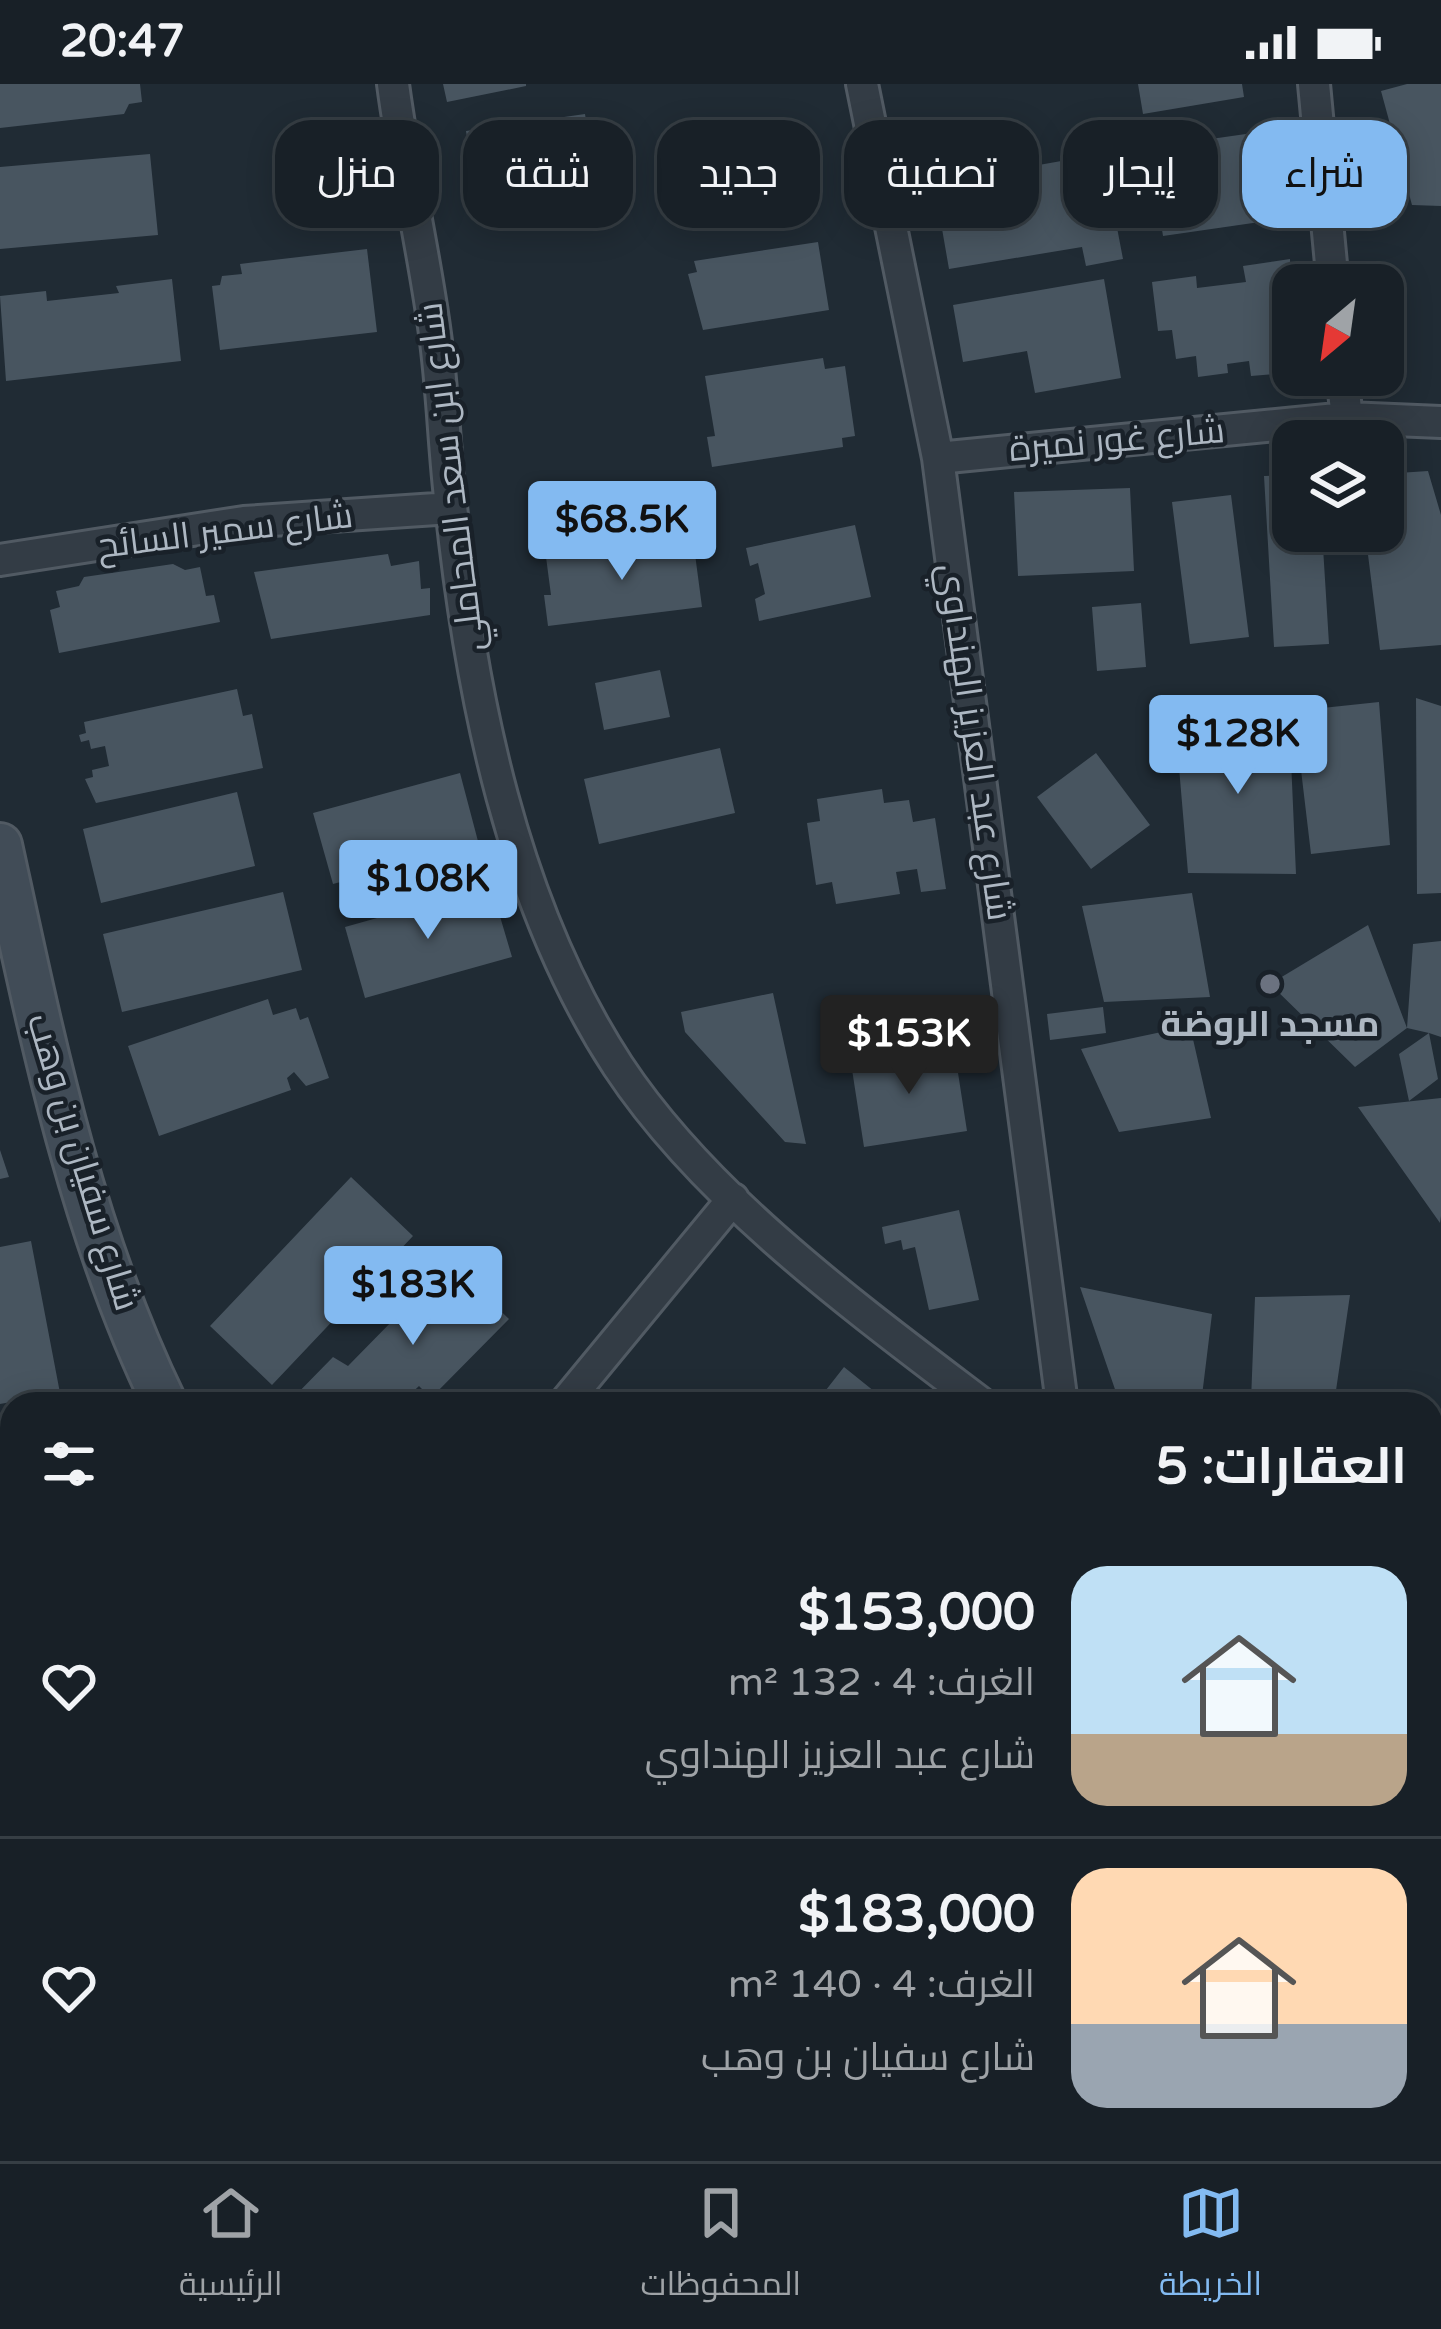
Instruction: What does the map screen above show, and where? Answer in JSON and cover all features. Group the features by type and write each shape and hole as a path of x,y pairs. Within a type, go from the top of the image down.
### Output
{"street":[{"name":"شارع ابن سعد المحاملي","path":"393,84 436,337 451,508 476,676 533,893 575,993 619,1068 671,1136 733,1199 828,1282 967,1392"},
{"name":"شارع عبد العزيز الهنداوي","path":"862,84 938,458 1060,1392"},
{"path":"1313,84 1332,264"},
{"path":"1344,396 1347,418"},
{"name":"شارع غور نميرة","path":"938,458 1347,418 1441,422"},
{"name":"شارع سمير السائح","path":"0,560 244,522 451,508"},
{"name":"شارع سفيان بن وهب","path":"0,845 35,1002 87,1196 115,1282 160,1392"},
{"path":"574,1392 733,1199"}],"building":[{"path":"0,84 140,84 142,102 129,104 124,114 0,128"},
{"path":"443,84 526,84 526,86 447,102"},
{"path":"1138,84 1242,84 1244,97 1143,114"},
{"path":"1407,84 1441,84 1441,206 1412,205 1407,187 1407,120 1389,120 1381,91"},
{"path":"585,114 586,120 543,120"},
{"path":"1242,135 1242,225 1163,236 1162,228 1218,228 1218,138"},
{"path":"150,154 158,235 0,249 0,167"},
{"path":"1063,161 1063,228 1117,228 1123,259 1086,266 1082,247 949,269 942,228 1039,228 1039,165"},
{"path":"818,242 829,310 703,330 688,274 697,272 694,261"},
{"path":"367,249 377,332 220,350 212,286 220,285 222,276 242,274 240,264"},
{"path":"1290,259 1290,264 1272,264 1272,374 1251,376 1249,361 1227,364 1228,373 1198,377 1196,356 1176,359 1172,330 1158,331 1152,282 1196,276 1197,288 1246,282 1243,266"},
{"path":"172,279 181,361 6,381 0,296 46,291 47,301 119,293 116,286"},
{"path":"1104,279 1121,378 1035,393 1027,351 963,362 953,305"},
{"path":"823,358 825,369 845,366 855,436 842,438 843,447 712,467 707,437 715,436 705,376"},
{"path":"1428,471 1441,515 1441,645 1380,650 1368,552 1404,552 1404,473"},
{"path":"1264,476 1272,476 1272,552 1323,552 1329,644 1274,647"},
{"path":"1130,488 1134,571 1018,576 1014,492"},
{"path":"1231,495 1249,637 1190,644 1172,502"},
{"path":"855,525 871,597 759,621 755,599 765,594 758,563 750,566 746,548"},
{"path":"693,539 702,607 548,626 544,595 551,595 546,557"},
{"path":"388,554 391,566 419,561 421,589 430,588 430,615 271,639 254,572"},
{"path":"173,564 185,570 200,567 206,596 214,595 220,622 59,653 50,610 60,607 56,591 79,586 84,577"},
{"path":"1141,603 1146,667 1097,671 1092,607"},
{"path":"660,670 670,717 604,730 595,683"},
{"path":"237,689 243,716 252,714 263,768 96,803 85,779 93,777 92,770 109,766 105,746 91,749 89,740 81,742 79,735 86,733 84,722"},
{"path":"1416,698 1441,706 1441,893 1417,894"},
{"path":"1379,702 1390,845 1311,854 1294,711"},
{"path":"1289,714 1296,874 1188,873 1176,732"},
{"path":"720,748 735,813 599,844 584,779"},
{"path":"1096,753 1150,825 1091,869 1037,797"},
{"path":"460,773 479,845 333,884 313,813"},
{"path":"882,789 884,803 909,800 913,822 935,818 946,889 921,892 917,869 896,872 900,894 836,904 832,882 816,885 807,823 820,821 817,799"},
{"path":"237,792 255,866 101,903 83,829"},
{"path":"491,886 512,957 365,998 345,927"},
{"path":"283,892 302,970 122,1012 103,934"},
{"path":"1192,893 1210,997 1104,1002 1082,906"},
{"path":"1368,925 1407,1028 1355,1067 1270,984"},
{"path":"1441,941 1441,1037 1407,1028 1413,944"},
{"path":"773,993 806,1144 785,1142 685,1032 681,1012"},
{"path":"268,999 273,1015 296,1008 300,1020 308,1017 329,1078 306,1086 294,1072 287,1078 291,1090 159,1136 128,1046"},
{"path":"1103,1007 1106,1033 1050,1040 1047,1014"},
{"path":"1190,1026 1211,1118 1119,1132 1081,1049"},
{"path":"1429,1033 1438,1079 1409,1101 1399,1054"},
{"path":"954,1047 967,1131 864,1147 851,1063"},
{"path":"1441,1098 1441,1216 1440,1223 1358,1107"},
{"path":"0,1150 9,1177 0,1179"},
{"path":"351,1177 413,1236 272,1385 210,1326"},
{"path":"959,1210 979,1300 929,1310 915,1247 903,1250 901,1240 885,1244 882,1227"},
{"path":"31,1241 60,1392 0,1392 0,1247"},
{"path":"450,1262 509,1319 437,1392 425,1392 419,1386 413,1392 299,1392 333,1357 348,1366"},
{"path":"1080,1287 1212,1314 1202,1392 1116,1392"},
{"path":"1350,1295 1336,1392 1251,1392 1255,1297"},
{"path":"844,1367 875,1392 824,1392"}],"place":[{"name":"مسجد الروضة","path":"1270,984"}]}
